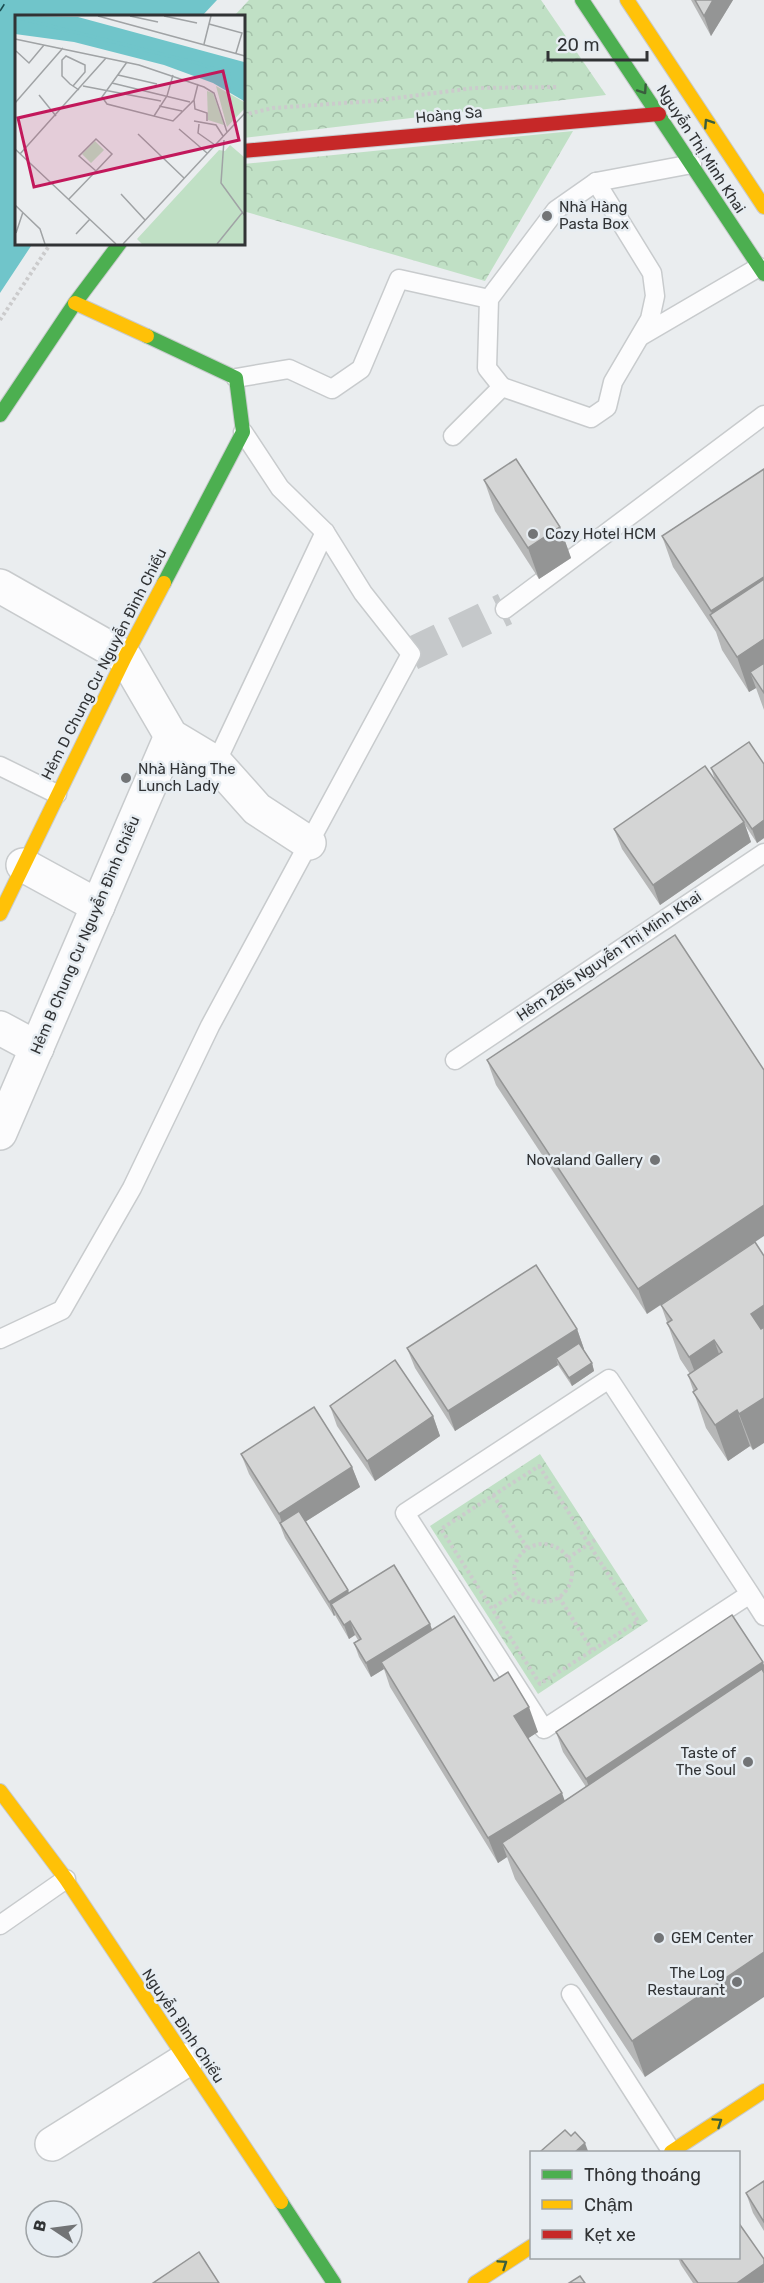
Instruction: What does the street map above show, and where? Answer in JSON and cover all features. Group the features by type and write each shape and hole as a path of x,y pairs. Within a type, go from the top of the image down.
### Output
{"street":[{"name":"Nguyễn Thị Minh Khai","path":"582,0 761,271"},
{"name":"Nguyễn Thị Minh Khai","path":"628,2 764,207"},
{"name":"Hoàng Sa","path":"244,151 659,114"},
{"path":"0,415 75,303 119,244"},
{"path":"75,303 236,378 243,432"},
{"name":"Hẻm D Chung Cư Nguyễn Ðình Chiểu","path":"0,914 125,657 243,432"},
{"path":"0,586 125,657 171,736 216,763 257,809 309,843"},
{"name":"Hẻm B Chung Cư Nguyễn Ðình Chiểu","path":"0,1133 171,736"},
{"path":"23,866 98,906"},
{"path":"0,1028 37,1048"},
{"name":"Nguyễn Đình Chiểu","path":"1,1795 66,1880 334,2283"},
{"path":"52,2144 186,2060"},
{"path":"673,2151 764,2091"},
{"path":"475,2283 530,2247"}],"lane":[{"path":"731,158 764,172"},
{"path":"596,182 652,273 655,296 650,319 613,382 607,407 591,418 502,387 487,368 489,299 556,210 596,182 692,164"},
{"path":"641,336 761,271"},
{"path":"236,378 289,369 332,389 361,369 399,279 489,299"},
{"path":"453,436 502,387"},
{"path":"505,609 764,415"},
{"path":"0,1339 62,1310 132,1188 210,1026 411,654 363,594 325,532 280,488 243,432"},
{"path":"216,763 325,532"},
{"path":"0,766 57,795"},
{"name":"Hẻm 2Bis Nguyễn Thị Minh Khai","path":"455,1060 764,853"},
{"path":"750,1594 544,1729 405,1513 609,1379 750,1594 764,1616"},
{"path":"0,1925 66,1880"},
{"path":"571,1994 670,2151"}],"path":[{"path":"244,115 273,108 373,101 474,88 567,87"},
{"path":"0,320 50,244"},
{"path":"539,1466 589,1544 638,1621 540,1684 441,1529 539,1466"},
{"path":"493,1495 528,1549"},
{"path":"568,1558 595,1540"},
{"path":"549,1545 563,1552 568,1558 572,1575 570,1584 559,1598 551,1601 534,1601 520,1590 514,1573 516,1564 528,1549 549,1545"},
{"path":"559,1598 592,1650"}],"green space":[{"path":"249,0 541,0 606,95 244,138 244,15 235,15"},
{"path":"573,131 485,281 244,211 244,164"},
{"path":"540,1454 648,1621 538,1694 430,1526"}],"water":[{"path":"0,0 217,0 203,15 15,15 15,244 32,244 0,293"}],"building":[{"path":"695,0 713,0 704,16"},
{"path":"516,459 560,527 528,548 484,480"},
{"path":"764,469 764,577 711,611 662,536"},
{"path":"764,579 764,639 737,657 710,615"},
{"path":"764,663 764,693 750,672"},
{"path":"749,742 764,764 764,820 752,829 711,768"},
{"path":"705,766 744,822 653,885 614,829"},
{"name":"Novaland Gallery","path":"675,935 764,1070 764,1205 638,1289 487,1060"},
{"path":"755,1242 764,1256 764,1305 751,1314 761,1329 764,1327 764,1398 739,1414 737,1410 715,1425 693,1392 697,1389 688,1375 722,1352 714,1340 689,1357 667,1323 672,1320 661,1305"},
{"path":"536,1265 577,1329 448,1411 407,1348"},
{"path":"579,1343 592,1363 569,1378 556,1358"},
{"path":"395,1360 433,1416 367,1461 330,1406"},
{"path":"314,1407 352,1467 279,1514 241,1454"},
{"path":"299,1511 348,1590 329,1602 280,1523"},
{"path":"394,1565 430,1624 366,1663 354,1643 361,1639 350,1621 344,1625 331,1604"},
{"path":"732,1615 763,1662 586,1779 556,1732"},
{"path":"454,1616 494,1681 508,1672 529,1707 514,1716 562,1793 488,1838 381,1662"},
{"name":"GEM Center","path":"762,1669 764,1673 764,1952 632,2041 502,1843"},
{"path":"565,2130 571,2136 575,2132 585,2143 576,2151 541,2151"},
{"path":"764,2181 764,2222 746,2193"},
{"path":"740,2225 764,2259 764,2264 737,2283 698,2283 681,2259 740,2259"},
{"path":"199,2252 219,2283 153,2283"},
{"path":"580,2276 585,2283 569,2283"}],"ferry route":[{"path":"0,11 7,0"}],"tunnel":[{"path":"411,654 505,609"}],"traffic: fast":[{"path":"582,0 764,274"},
{"path":"0,415 75,303 119,244"},
{"path":"147,336 236,378 243,432 164,583"},
{"path":"281,2202 334,2283"}],"traffic: slow":[{"path":"627,0 764,207"},
{"path":"75,303 147,336"},
{"path":"0,914 125,657 164,583"},
{"path":"0,1791 66,1879 281,2202"},
{"path":"673,2151 764,2091"},
{"path":"475,2283 530,2247"}],"traffic: jam":[{"path":"244,151 659,114"}],"place":[{"name":"Nhà Hàng Pasta Box","path":"547,216"},
{"name":"Cozy Hotel HCM","path":"533,534"},
{"name":"Nhà Hàng The Lunch Lady","path":"126,778"},
{"name":"Novaland Gallery","path":"655,1160"},
{"name":"Taste of The Soul","path":"748,1762"},
{"name":"GEM Center","path":"659,1938"},
{"name":"The Log Restaurant","path":"737,1982"}]}
